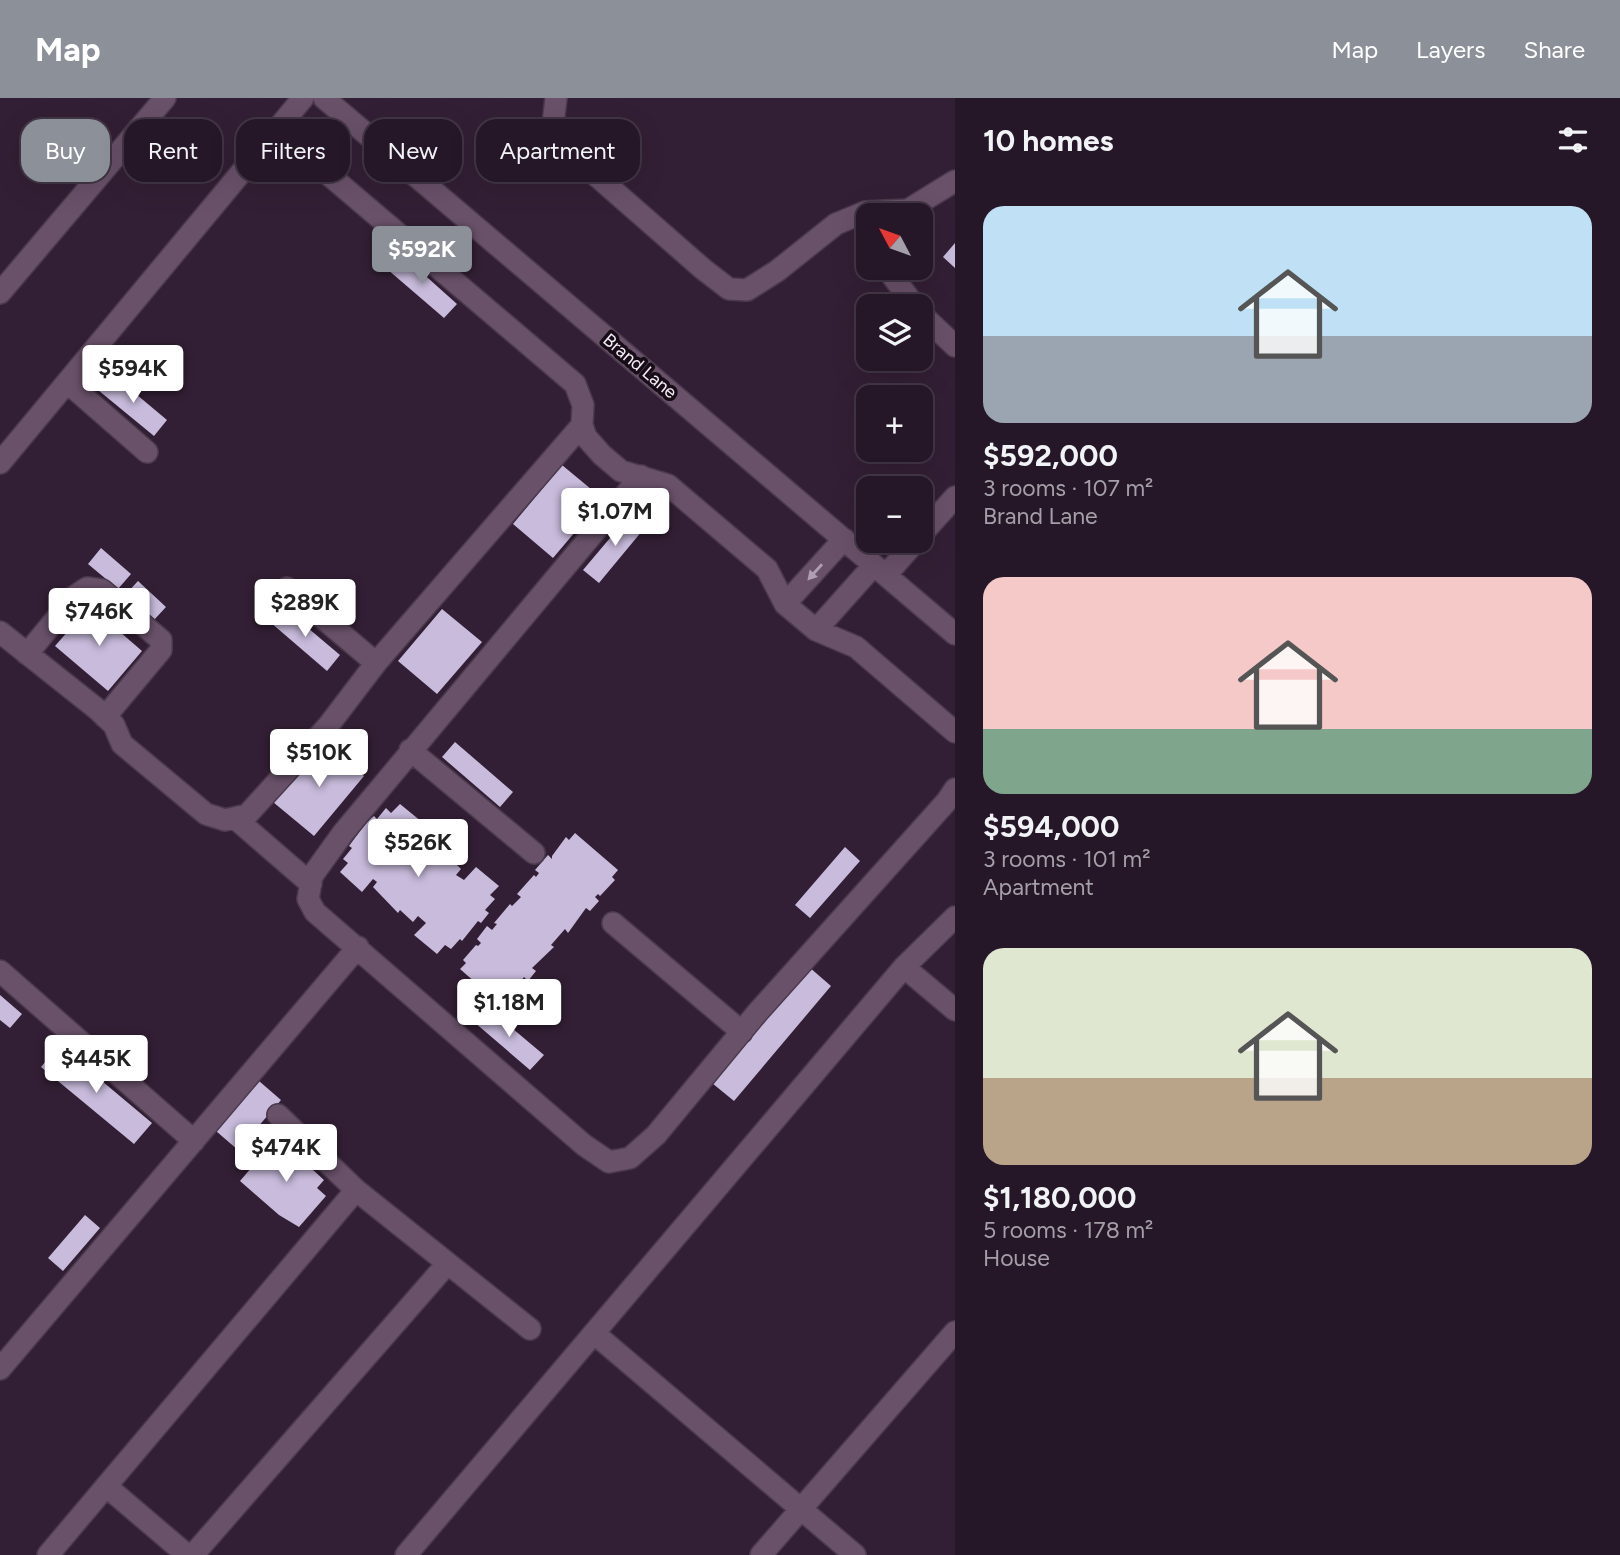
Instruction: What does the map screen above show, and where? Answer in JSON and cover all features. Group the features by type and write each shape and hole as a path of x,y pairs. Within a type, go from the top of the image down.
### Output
{"street":[{"path":"0,293 165,98"},
{"path":"284,119 303,98"},
{"name":"Brand Lane","path":"324,98 955,634"},
{"path":"556,98 552,133 559,143 729,289 747,290 778,271 836,224 856,216"},
{"path":"0,463 236,177"},
{"path":"919,203 955,181"},
{"path":"337,182 575,384 583,405 582,425 586,437 611,463 621,471 668,485 768,569 785,604 817,630 856,647 955,732"},
{"path":"895,280 906,294"},
{"path":"933,321 951,332"},
{"path":"68,383 147,452"},
{"path":"0,632 105,717 114,725 122,744 206,814 225,820 236,819 247,815 328,726 376,663 582,425"},
{"path":"641,476 343,832 312,876 307,899 315,912 584,1145 609,1162 630,1158 656,1135 742,1032 947,802 955,789"},
{"path":"933,522 955,497"},
{"path":"785,604 844,539"},
{"path":"817,630 901,553"},
{"path":"27,654 75,596 87,588 102,590 161,640 161,650 105,717"},
{"path":"287,588 376,663"},
{"path":"410,750 534,853"},
{"path":"236,819 310,884"},
{"path":"406,1555 904,967 955,917"},
{"path":"613,923 742,1032"},
{"path":"0,1369 358,947"},
{"path":"904,967 955,1010"},
{"path":"0,971 194,1140"},
{"path":"278,1115 356,1190 530,1329"},
{"path":"48,1555 356,1190"},
{"path":"193,1555 447,1264"},
{"path":"761,1555 955,1332"},
{"path":"595,1334 855,1555"},
{"path":"106,1486 187,1555"}],"building":[{"path":"955,243 955,268 943,257"},
{"path":"400,253 457,304 444,318 387,269"},
{"path":"112,374 167,420 154,436 98,390"},
{"path":"562,465 603,499 553,558 513,524"},
{"path":"632,512 647,525 599,583 583,570"},
{"path":"101,548 131,574 118,589 88,564"},
{"path":"138,581 166,607 153,621 125,595"},
{"path":"90,606 142,651 108,691 55,646"},
{"path":"283,607 340,655 327,671 270,622"},
{"path":"442,609 482,642 437,694 398,661"},
{"path":"455,742 513,792 500,807 442,757"},
{"path":"324,743 364,776 314,836 273,802"},
{"path":"400,804 422,822 410,836 414,839 419,834 433,845 435,843 461,869 456,875 464,880 476,867 499,886 490,895 495,899 485,910 489,913 481,923 478,921 462,941 460,939 451,949 445,945 437,954 414,935 426,923 418,916 413,922 400,910 398,913 373,887 377,882 373,879 362,892 340,872 348,863 343,859 352,848 349,846 366,823 374,816 377,819 386,808 391,813"},
{"path":"575,833 618,870 612,877 615,880 600,896 598,894 595,897 599,901 590,911 586,908 568,933 565,929 551,945 554,947 532,968 536,971 528,981 524,977 509,998 506,996 500,1004 460,969 466,963 463,960 481,943 477,939 487,926 492,930 497,924 494,923 510,904 512,906 521,897 517,894 534,875 536,877 539,873 535,870 548,855 552,859 566,837 569,840"},
{"path":"845,847 860,861 810,918 795,905"},
{"path":"809,967 831,986 734,1101 712,1083"},
{"path":"0,995 22,1014 10,1028 0,1020"},
{"path":"487,1007 544,1055 530,1070 474,1022"},
{"path":"59,1045 152,1123 134,1144 41,1067"},
{"path":"259,1081 281,1100 238,1150 216,1131"},
{"path":"282,1143 316,1167 313,1170 324,1180 317,1188 326,1196 299,1227 279,1215 240,1181 270,1146 275,1150"},
{"path":"85,1215 100,1228 63,1271 48,1258"}]}
